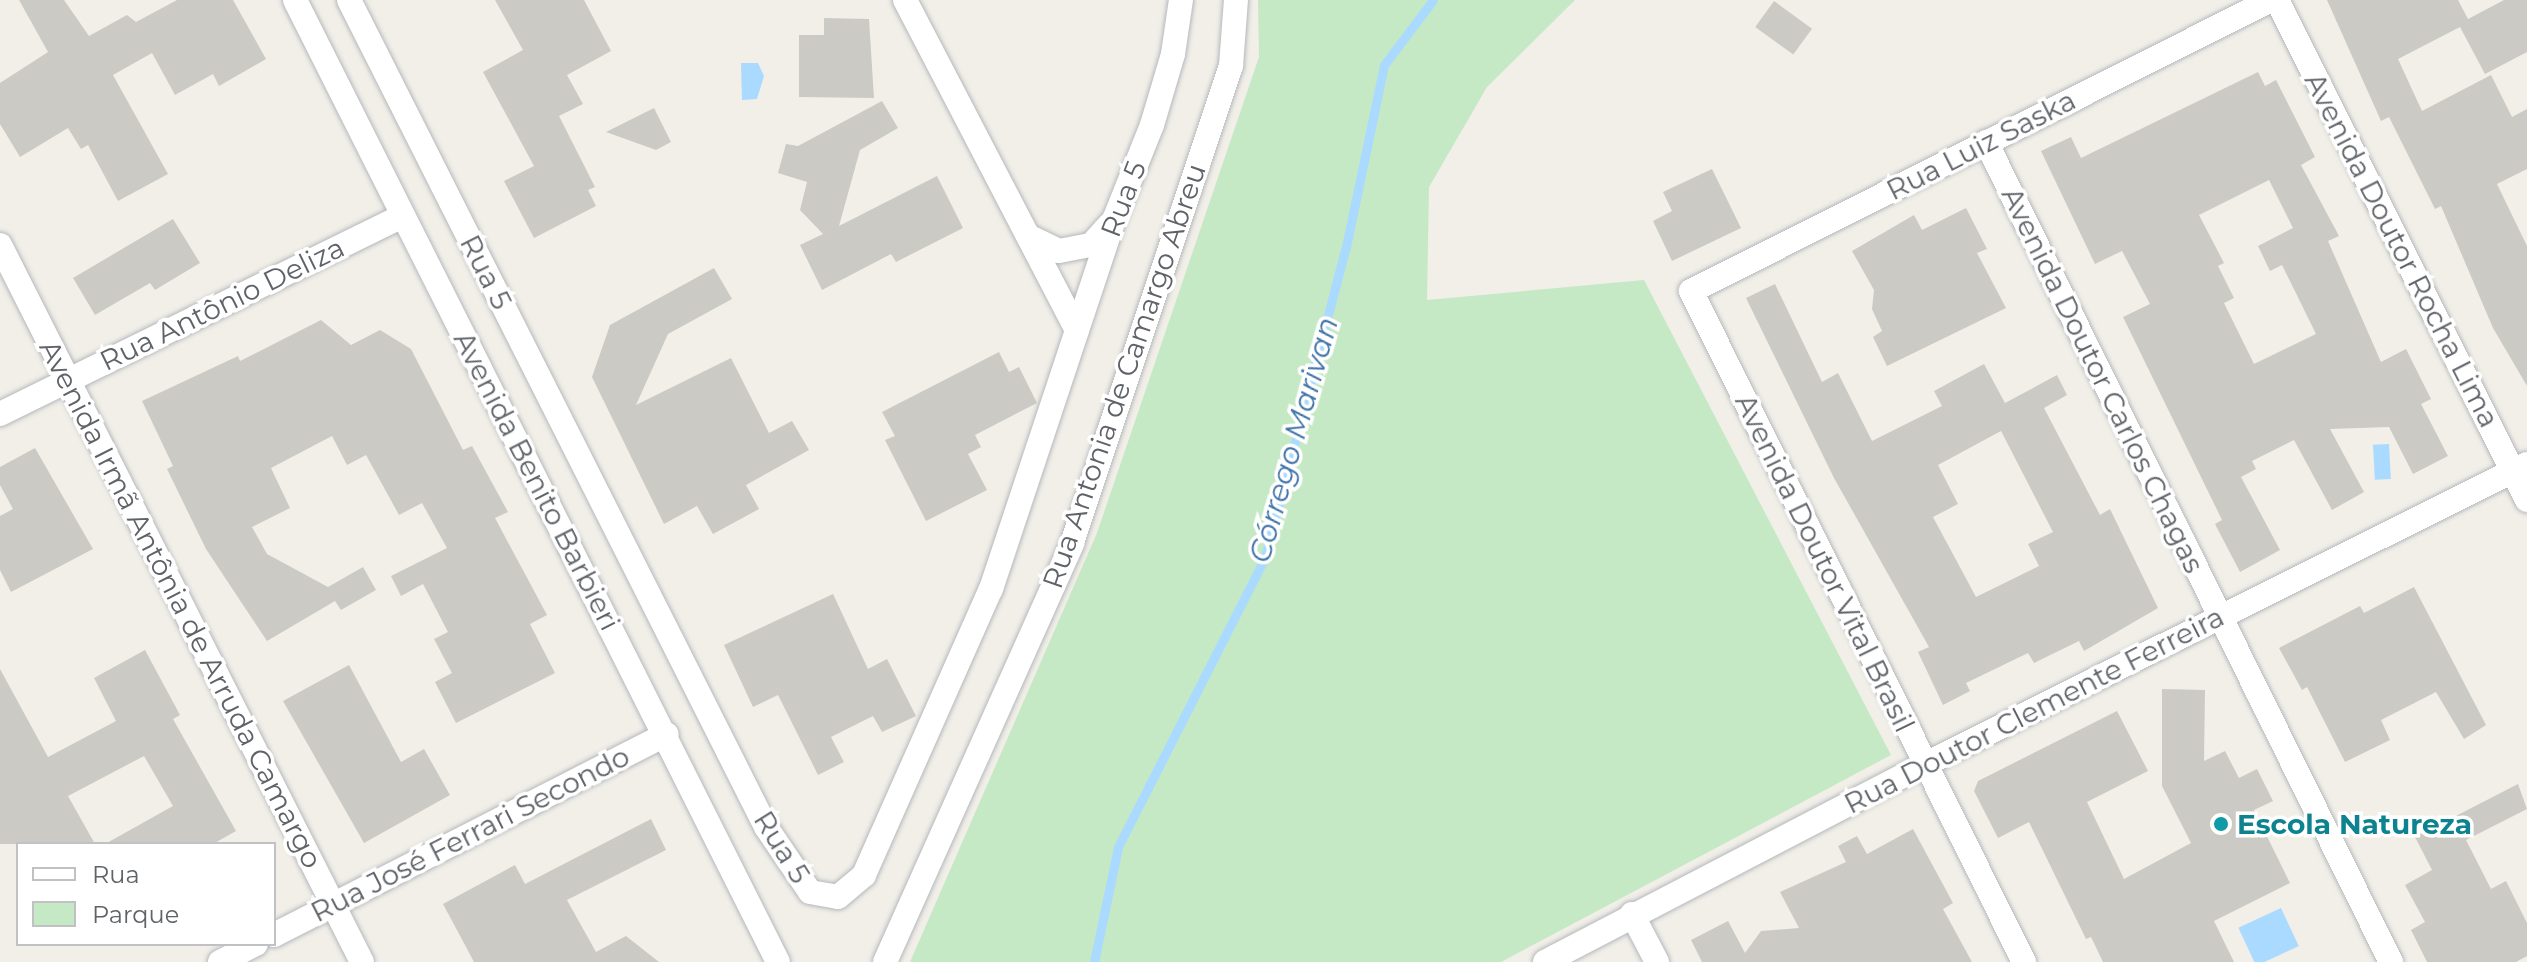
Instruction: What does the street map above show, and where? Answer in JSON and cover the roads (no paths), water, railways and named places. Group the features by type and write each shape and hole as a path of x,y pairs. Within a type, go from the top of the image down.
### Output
{"street":[{"name":"Avenida Benito Barbieri","path":"295,0 778,962"},
{"name":"Rua 5","path":"349,0 766,827 792,873 810,892 838,897 864,875 991,589 1114,220 1152,125 1173,54 1181,0"},
{"path":"905,0 1077,330"},
{"name":"Rua Antonia de Camargo Abreu","path":"885,962 1072,543 1231,66 1236,0"},
{"name":"Rua Luiz Saska","path":"1691,291 2271,0"},
{"name":"Avenida Doutor Rocha Lima","path":"2277,0 2520,467 2527,500"},
{"name":"Avenida Doutor Carlos Chagas","path":"1986,142 2391,962"},
{"name":"Rua Antônio Deliza","path":"0,414 402,216"},
{"path":"1028,236 1059,251 1070,249 1091,245 1114,220"},
{"name":"Avenida Irmã Antônia de Arruda Camargo","path":"0,245 362,962"},
{"name":"Avenida Doutor Vital Brasil","path":"1691,291 2024,962"},
{"name":"Rua Doutor Clemente Ferreira","path":"1545,962 1632,914 1924,765 2520,467"},
{"name":"Rua José Ferrari Secondo","path":"276,934 666,734"},
{"path":"1632,914 1657,962"},
{"path":"220,962 252,946"}],"water":[{"path":"741,63 758,63 764,76 757,99 742,100"},
{"path":"2389,444 2391,479 2375,480 2373,445"},
{"path":"2281,908 2299,946 2265,962 2254,962 2238,928"}],"waterway":[{"name":"Córrego Marivan","path":"1094,962 1118,847 1265,557 1346,247 1384,65 1433,0"}],"place":[{"name":"Escola Natureza","path":"2221,824"}]}
